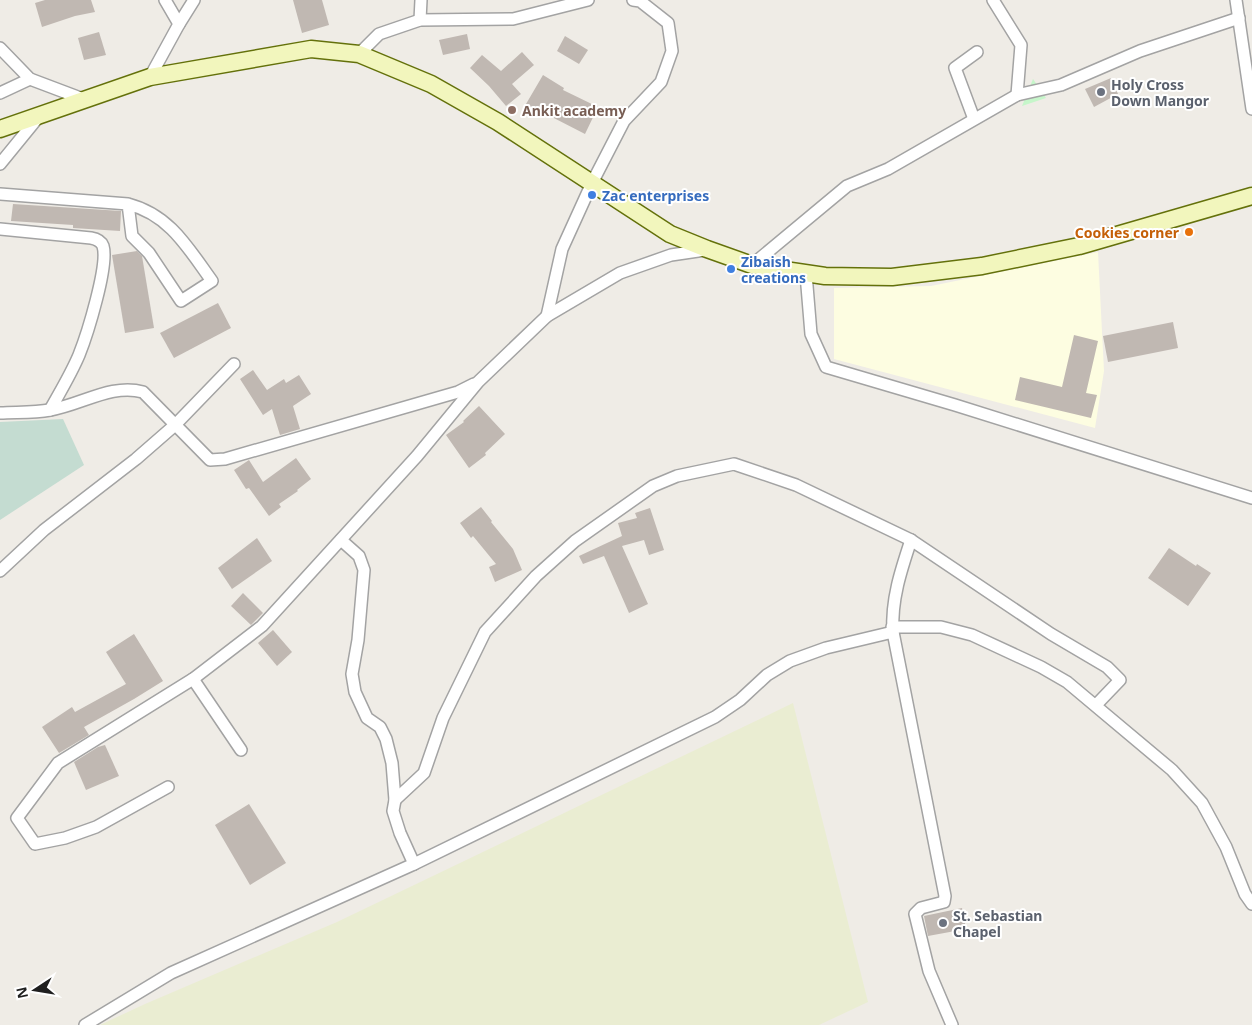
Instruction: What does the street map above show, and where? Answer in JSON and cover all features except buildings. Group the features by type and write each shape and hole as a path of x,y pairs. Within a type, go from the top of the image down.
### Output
{"main road":[{"path":"0,129 150,77 311,49 359,54 431,84 498,122 670,234 752,265 825,276 892,277 982,266 1079,246 1252,196"}],"street":[{"path":"165,0 179,24"},
{"path":"150,77 194,0"},
{"path":"420,20 421,0"},
{"path":"359,54 379,34 420,20 513,19 588,0"},
{"path":"546,316 562,248 592,182 624,120 661,82 672,51 668,23 640,0 633,0"},
{"path":"993,0 1021,45 1017,95"},
{"path":"1236,0 1252,109"},
{"path":"752,265 847,186 888,168 1017,95 1061,85 1140,51 1239,18"},
{"path":"0,48 30,79 83,100"},
{"path":"974,120 955,68 977,52"},
{"path":"0,93 30,79"},
{"path":"0,164 41,114"},
{"path":"0,194 128,204 141,207 153,213 184,241 212,281 181,301 148,253 132,236 128,204"},
{"path":"0,229 98,239 102,244 104,263 93,312 79,355 50,410"},
{"path":"168,787 96,826 65,838 35,844 17,818 58,763 193,679 262,626 418,456 478,382 546,316 620,273 670,255 707,249"},
{"path":"806,274 811,334 826,367 955,405 1252,498"},
{"path":"0,571 44,530 136,459 175,425 234,364"},
{"path":"0,413 50,410 96,395 131,388 144,392 210,460 225,459 458,392 478,382"},
{"path":"395,800 424,773 442,718 485,632 536,576 575,541 653,486 677,476 734,464 796,485 911,540 1043,629 1107,667 1120,680 1096,705"},
{"path":"341,540 359,556 364,570 358,640 352,674 355,692 367,718 380,727 386,739 392,763 395,800 393,811 400,833 414,864"},
{"path":"911,540 896,585 892,629 945,896 944,902 921,908 915,914 929,971 952,1025"},
{"path":"85,1025 171,973 414,864 715,717 740,700 767,675 790,661 826,648 892,629 940,627 972,635 1041,667 1067,682 1172,770 1202,803 1226,847 1245,894 1252,904"},
{"path":"193,679 241,750"}],"shaded area":[{"path":"1098,252 1104,371 1095,428 834,359 834,288 931,286"},
{"path":"63,419 84,465 0,520 0,422"},
{"path":"793,703 868,1002 819,1025 100,1025 337,922"}],"green space":[{"path":"1033,79 1046,98 1022,106"}],"place":[{"name":"Holy Cross Down Mangor","path":"1101,92"},
{"name":"Ankit academy","path":"512,110"},
{"name":"Zac enterprises","path":"592,195"},
{"name":"Cookies corner","path":"1189,232"},
{"name":"Zibaish creations","path":"731,269"},
{"name":"St. Sebastian Chapel","path":"943,923"}]}
